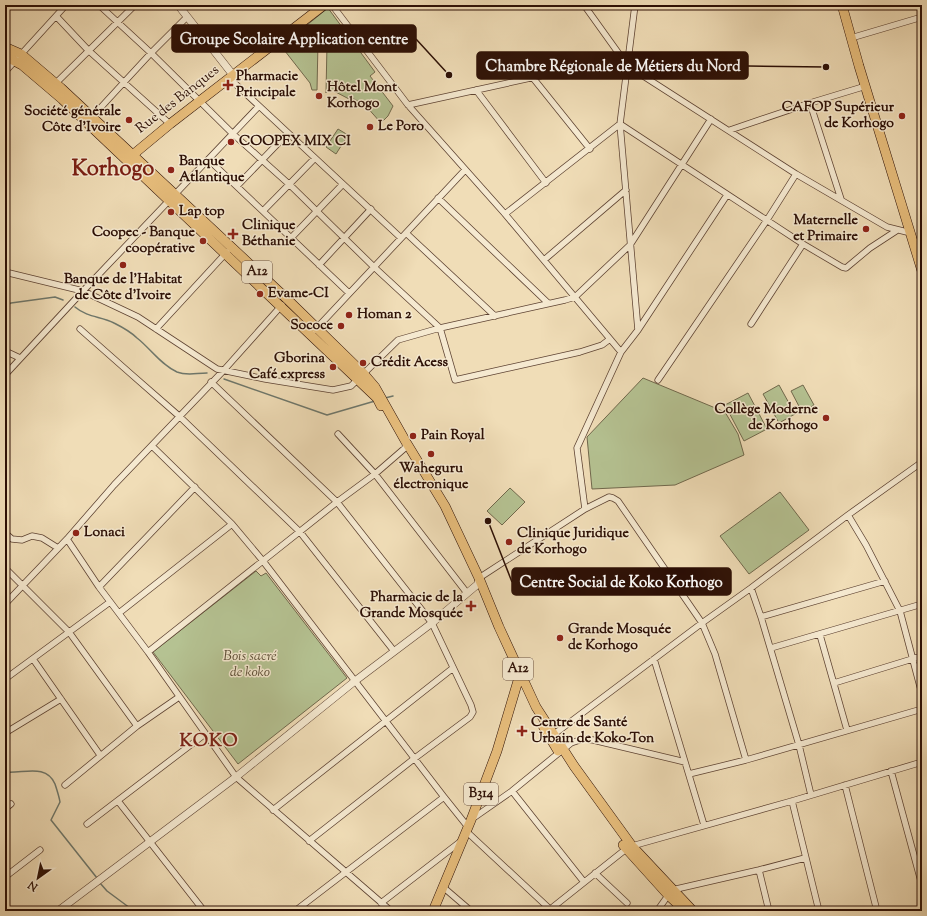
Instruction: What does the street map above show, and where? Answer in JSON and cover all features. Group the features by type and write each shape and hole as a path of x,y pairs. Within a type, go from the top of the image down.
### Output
{"main road":[{"name":"Rue des Banques","path":"129,158 200,100 324,5"},
{"path":"842,5 922,271"},
{"name":"A12","path":"5,47 58,88 129,158 228,251 280,306 314,331"},
{"name":"A12","path":"5,56 19,58"},
{"name":"A12","path":"228,251 287,299 314,331 360,376 379,392 381,402"},
{"name":"A12","path":"360,376 381,402 450,523 478,581 519,678 561,751 629,847 685,911"},
{"name":"B314","path":"433,911 497,751 519,678"},
{"name":"A12","path":"670,893 693,911"}],"street":[{"path":"5,72 66,5"},
{"path":"98,5 151,53 234,134 318,211 374,267 440,328 455,380 580,352 602,345 610,339"},
{"path":"58,88 88,50 118,23 134,5"},
{"path":"178,5 231,76 259,106 371,209 404,235 495,316"},
{"path":"332,5 408,105 505,214 621,352"},
{"path":"584,5 628,65 796,174 887,227 896,231 911,234"},
{"path":"635,5 620,124 638,330"},
{"path":"56,16 88,50 170,124"},
{"path":"89,119 187,17"},
{"path":"851,38 922,17"},
{"path":"408,105 622,58"},
{"path":"533,78 590,149"},
{"path":"730,130 866,86"},
{"path":"476,90 546,183"},
{"path":"810,103 841,199"},
{"path":"5,375 259,106"},
{"path":"5,272 83,291 138,317 198,358 217,369 333,390 351,386 398,340 440,328 575,296 630,245 711,119"},
{"path":"505,214 620,124"},
{"path":"620,124 803,244 842,267 846,268 870,248 896,231"},
{"path":"236,186 288,133"},
{"path":"263,211 315,158"},
{"path":"209,160 349,293"},
{"path":"314,331 465,170"},
{"path":"658,380 767,220 796,174"},
{"path":"291,238 343,184"},
{"path":"544,260 626,190"},
{"path":"585,509 577,448 621,352 638,330 727,195"},
{"path":"438,198 548,303"},
{"path":"319,265 371,209"},
{"path":"751,324 803,244"},
{"path":"156,329 228,251"},
{"path":"5,604 67,539 114,485 224,370 287,299"},
{"path":"80,328 180,416 300,532 394,651"},
{"path":"5,351 20,358"},
{"path":"211,382 337,502 432,623 473,712 470,717 309,841"},
{"path":"338,434 375,474 467,593"},
{"path":"148,652 337,502 375,474 405,445"},
{"path":"152,446 232,524 263,561 415,758 467,829 550,910 629,847 811,796 922,762"},
{"path":"552,736 702,622 751,588 848,515 922,462"},
{"path":"99,587 195,487"},
{"path":"58,911 236,777 355,681 432,623 467,593 478,581 585,509 608,497 618,501 702,622 715,654 746,760"},
{"path":"848,515 866,545 900,611 922,694"},
{"path":"119,613 232,524"},
{"path":"5,533 12,539 22,540 32,536 42,538 58,548"},
{"path":"67,539 99,587 148,652 236,777 391,911"},
{"path":"5,568 69,632 137,726"},
{"path":"761,617 885,581"},
{"path":"751,588 771,648 799,745 811,796"},
{"path":"5,679 110,602"},
{"path":"771,648 820,635 922,604"},
{"path":"820,635 846,730"},
{"path":"834,683 922,656"},
{"path":"33,659 100,755"},
{"path":"654,659 704,825"},
{"path":"273,810 453,668"},
{"path":"65,785 137,726 179,697"},
{"path":"5,733 61,699"},
{"path":"689,774 746,760 922,709"},
{"path":"87,824 206,734"},
{"path":"381,903 467,829 571,743 582,739 593,740 684,762"},
{"path":"891,771 922,885"},
{"path":"845,785 877,911"},
{"path":"512,792 584,882"},
{"path":"295,911 444,797"},
{"path":"118,801 204,911"},
{"path":"792,801 819,911"},
{"path":"5,809 11,804"},
{"path":"5,877 40,850"},
{"path":"657,911 670,893 805,858"},
{"path":"759,870 769,911"},
{"path":"595,873 627,903"},
{"path":"443,887 472,911"}],"green space":[{"path":"328,8 375,72 370,76 393,106 388,116 381,123 365,105 352,98 351,100 328,88 326,93 327,44 344,45 344,35 323,35 323,42 318,42 317,90 312,90 310,83 281,46"},
{"path":"338,129 348,135 336,154 326,147"},
{"path":"643,378 725,412 738,434 744,455 675,485 592,489 587,437"},
{"path":"779,385 795,414 779,423 763,394"},
{"path":"803,385 814,405 802,412 791,391"},
{"path":"748,393 767,429 744,441 725,405"},
{"path":"510,488 525,502 502,525 487,511"},
{"path":"780,492 809,530 749,574 720,536"},
{"name":"Bois sacré de koko","path":"256,571 261,576 266,573 347,678 238,764 153,652"}],"waterway":[{"path":"5,306 11,303 55,297 63,300"},
{"path":"75,307 80,311 109,321 126,330 142,342 171,369 188,374 207,373"},
{"path":"224,379 327,415 375,401"},
{"path":"385,398 393,396"},
{"path":"5,772 33,771 46,774 51,778 55,784 60,802 51,820 97,878"},
{"path":"100,883 107,891 134,911"}],"place":[{"name":"Chambre Régionale de Métiers du Nord","path":"826,67"},
{"name":"Groupe Scolaire Application centre","path":"449,75"},
{"name":"Pharmacie Principale","path":"228,85"},
{"name":"Hôtel Mont Korhogo","path":"319,96"},
{"name":"CAFOP Supérieur de Korhogo","path":"902,116"},
{"name":"Société générale Côte d’Ivoire","path":"129,120"},
{"name":"Le Poro","path":"370,127"},
{"name":"COOPEX MIX CI","path":"231,142"},
{"name":"Banque Atlantique","path":"171,170"},
{"name":"Lap top","path":"171,212"},
{"name":"Maternelle et Primaire","path":"866,229"},
{"name":"Clinique Béthanie","path":"233,234"},
{"name":"Coopec - Banque coopérative","path":"203,241"},
{"name":"Banque de l'Habitat de Côte d'Ivoire","path":"123,265"},
{"name":"Evame-CI","path":"260,294"},
{"name":"Homan 2","path":"349,315"},
{"name":"Sococe","path":"341,326"},
{"name":"Crédit Acess","path":"363,363"},
{"name":"Gborina Café express","path":"333,367"},
{"name":"Collège Moderne de Korhogo","path":"826,418"},
{"name":"Pain Royal","path":"413,436"},
{"name":"Waheguru électronique","path":"431,454"},
{"name":"Centre Social de Koko Korhogo","path":"488,521"},
{"name":"Lonaci","path":"76,533"},
{"name":"Clinique Juridique de Korhogo","path":"509,542"},
{"name":"Pharmacie de la Grande Mosquée","path":"471,606"},
{"name":"Grande Mosquée de Korhogo","path":"560,638"},
{"name":"Centre de Santé Urbain de Koko-Ton","path":"522,731"}],"district":[{"name":"Korhogo","path":"113,170"},
{"name":"KOKO","path":"209,742"}]}
